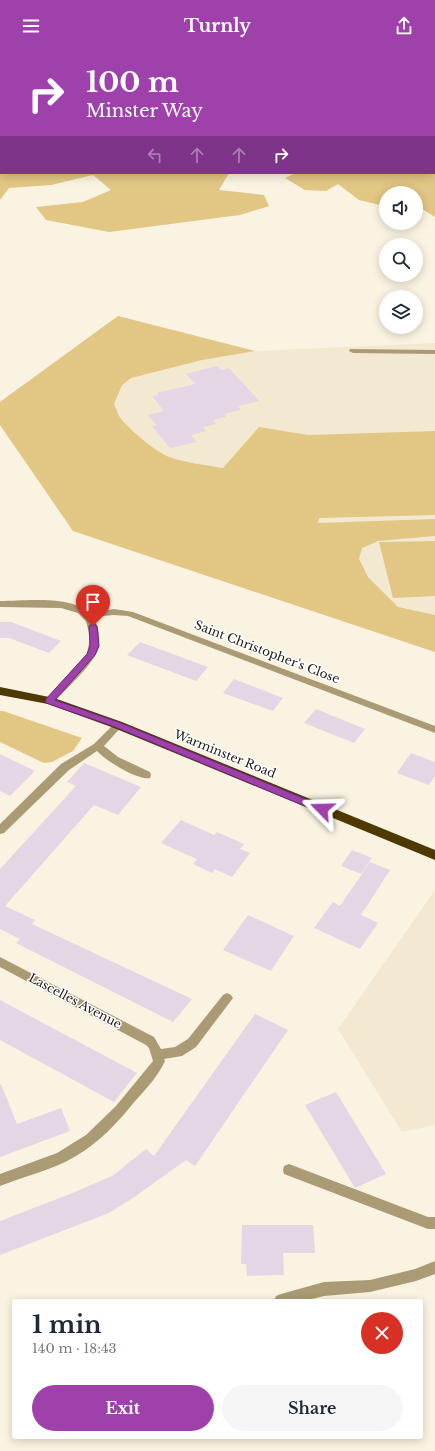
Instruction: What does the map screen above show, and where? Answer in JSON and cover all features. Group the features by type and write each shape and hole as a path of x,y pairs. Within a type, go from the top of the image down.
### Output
{"highway":[{"name":"Warminster Road","path":"0,691 50,701 118,725 435,855"}],"street":[{"path":"353,351 435,352"},
{"path":"0,604 66,606 78,609 88,616 94,630 95,646 91,655 50,701"},
{"name":"Saint Christopher's Close","path":"88,616 109,611 120,611 130,614 435,730"},
{"path":"0,830 65,767 98,746 118,725"},
{"path":"98,746 102,752 120,764 146,775"},
{"name":"Lascelles Avenue","path":"0,962 150,1041 158,1055"},
{"path":"0,1180 59,1158 80,1147 94,1136 115,1117 156,1067 159,1061 158,1055 178,1052 192,1043 227,998"},
{"path":"289,1170 428,1223 435,1223"},
{"path":"289,1299 324,1290 370,1286 416,1275 435,1267"}],"shaded area":[{"path":"0,174 228,174 219,190 264,195 269,206 240,215 109,232 46,220 36,207 83,202 111,190 93,175 51,185 9,188 0,200"},
{"path":"294,174 435,174 435,217 423,209 423,186 379,186 379,205 359,200 338,184 326,191 305,190 285,178"},
{"path":"118,316 255,351 435,343 435,652 73,531 0,425 0,402"},
{"path":"118,316 255,351 202,360 131,378 122,385 114,404 119,416 142,439 169,457 223,468 259,427 308,435 435,431 435,515 319,518 318,523 435,519 435,536 378,541 362,548 359,559 368,577 398,607 435,615 435,652 73,531 0,425 0,402"},
{"path":"435,541 435,596 393,598 379,542"},
{"path":"0,711 82,738 73,751 52,762 44,763 0,742"},
{"path":"435,890 435,1125 402,1132 338,1029"}],"building":[{"path":"217,366 221,370 229,368 259,401 238,406 241,410 224,414 226,417 213,420 216,424 203,427 206,431 191,435 197,442 170,448 152,426 156,425 148,415 164,411 152,396 159,395 157,393 195,384 186,374"},
{"path":"0,622 11,622 61,641 49,653 9,638 0,638"},
{"path":"140,642 208,667 196,681 127,655"},
{"path":"234,679 283,698 273,711 223,693"},
{"path":"316,709 365,729 354,743 304,723"},
{"path":"411,753 435,762 435,776 429,785 397,773"},
{"path":"0,754 35,771 10,796 0,791"},
{"path":"84,763 141,787 118,815 94,805 5,906 35,920 32,924 192,999 173,1022 16,943 20,939 0,929 0,869 76,786 67,782"},
{"path":"181,820 214,835 217,832 244,844 240,849 250,853 232,877 215,869 212,873 193,864 197,859 161,843"},
{"path":"352,850 372,858 361,874 341,866"},
{"path":"370,862 390,870 361,915 378,923 360,949 314,928 333,902 340,906"},
{"path":"248,915 294,936 271,971 223,950"},
{"path":"0,1000 137,1073 114,1102 0,1040"},
{"path":"255,1014 288,1030 195,1166 186,1160 133,1198 109,1213 0,1255 0,1221 112,1176 146,1149 154,1156"},
{"path":"0,1084 17,1124 61,1108 70,1131 0,1157"},
{"path":"336,1092 386,1174 355,1188 305,1105"},
{"path":"242,1225 313,1225 315,1253 283,1253 284,1275 247,1276 246,1264 241,1264"}],"route":[{"path":"93,626 95,646 91,655 50,701 118,725 322,809"}]}
